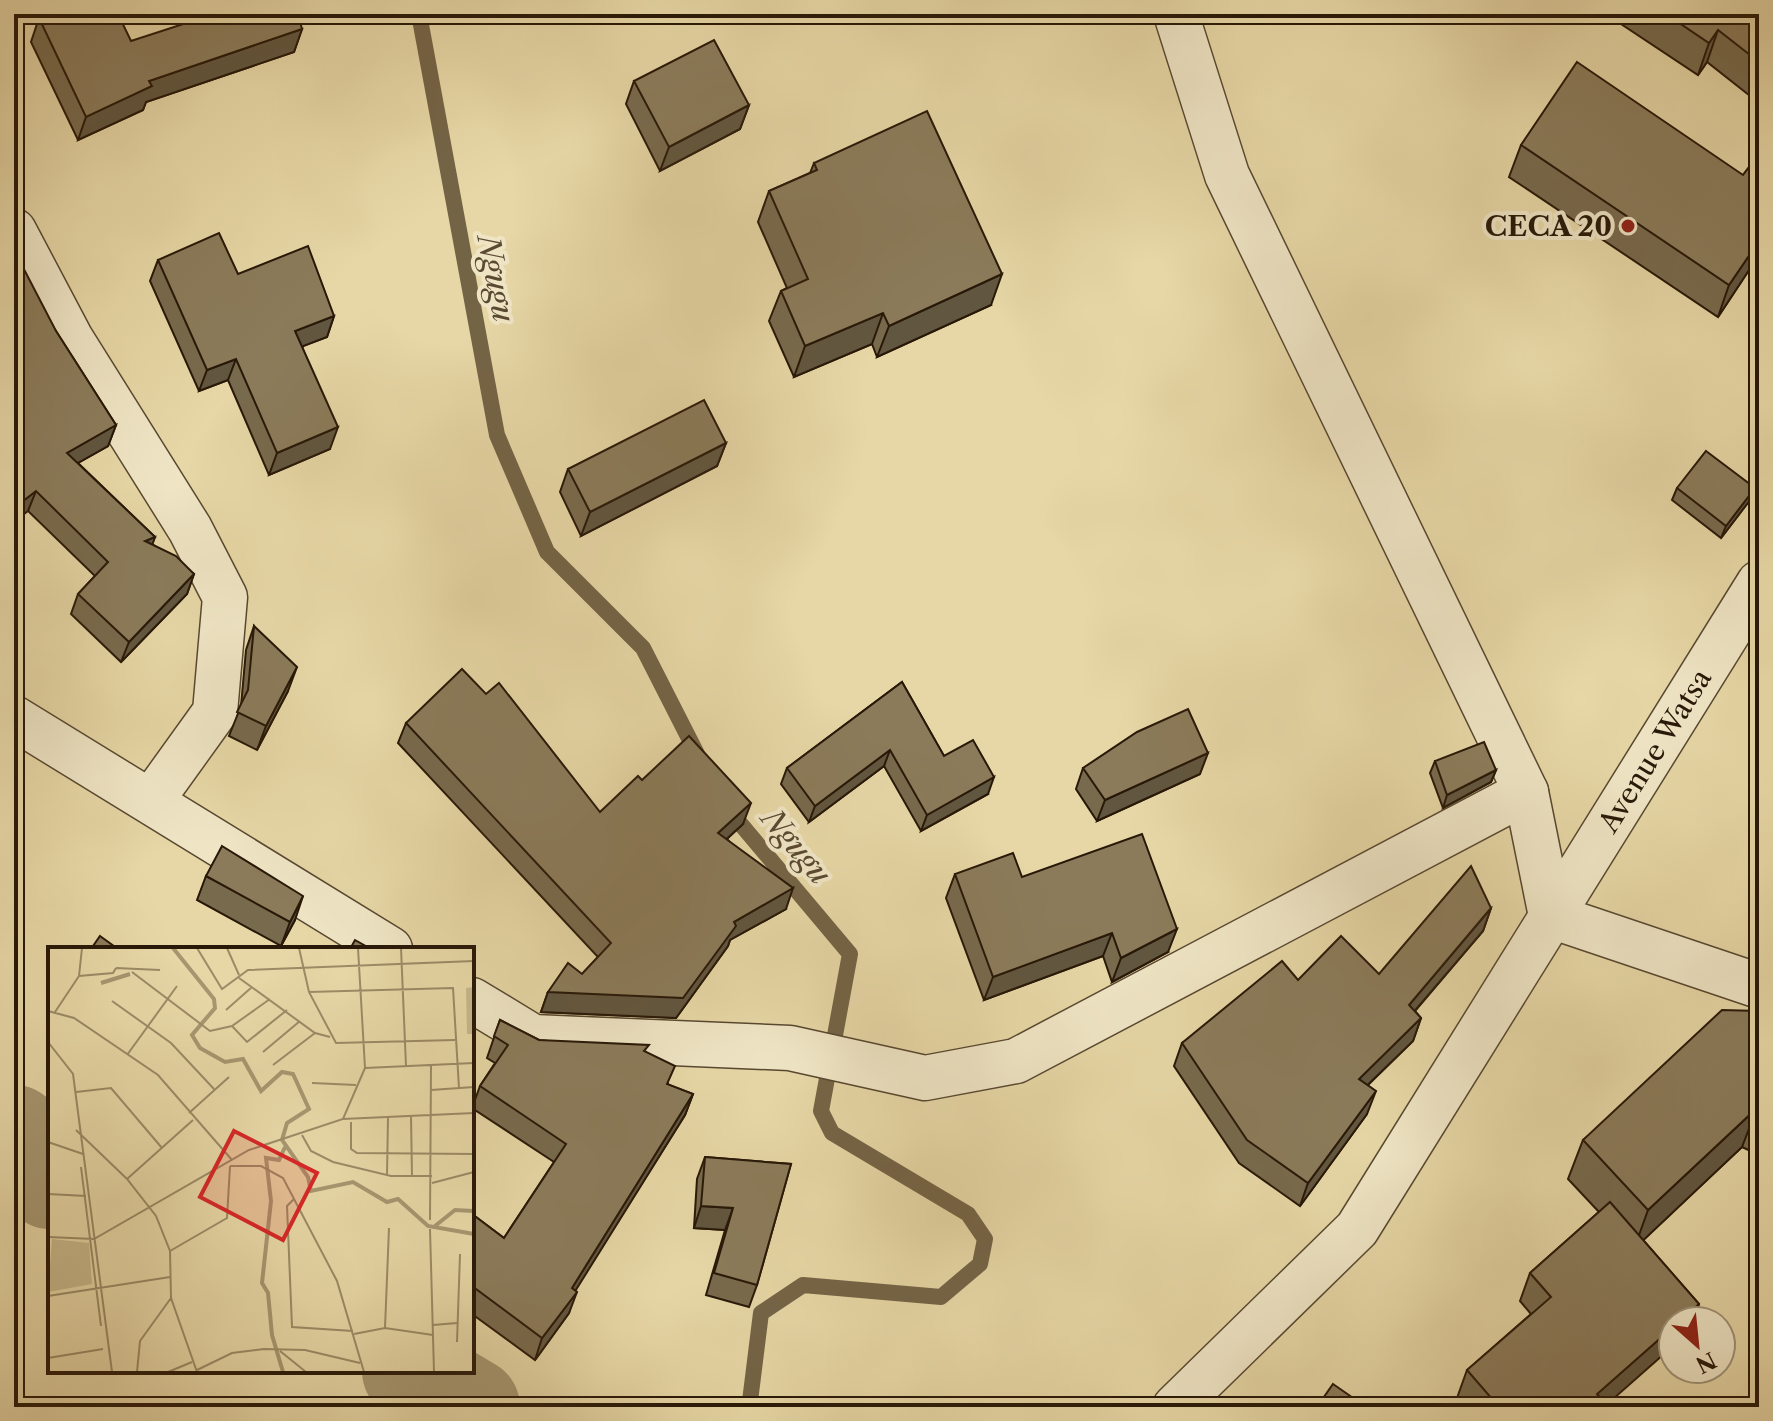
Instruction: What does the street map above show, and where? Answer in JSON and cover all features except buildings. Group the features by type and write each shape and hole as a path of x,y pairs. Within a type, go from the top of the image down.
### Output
{"street":[{"path":"1176,14 1227,175 1526,792 1551,916 1759,986"},
{"path":"14,231 71,339 190,529 225,597 215,712 151,801"},
{"name":"Avenue Watsa","path":"1175,1407 1357,1229 1759,583"},
{"path":"14,718 387,947"},
{"path":"474,1001 533,1037 790,1048 925,1078 1016,1061 1526,792"}],"waterway":[{"name":"Ngugu","path":"419,14 497,435 547,552 643,648 697,754"},
{"name":"Ngugu","path":"728,809 850,954 821,1111 832,1133 968,1214 985,1239 980,1264 941,1297 803,1285 761,1313 750,1401 754,1407"},
{"path":"14,1134 48,1177"},
{"path":"414,1373 471,1407"}],"place":[{"name":"CECA 20","path":"1628,226"}]}
